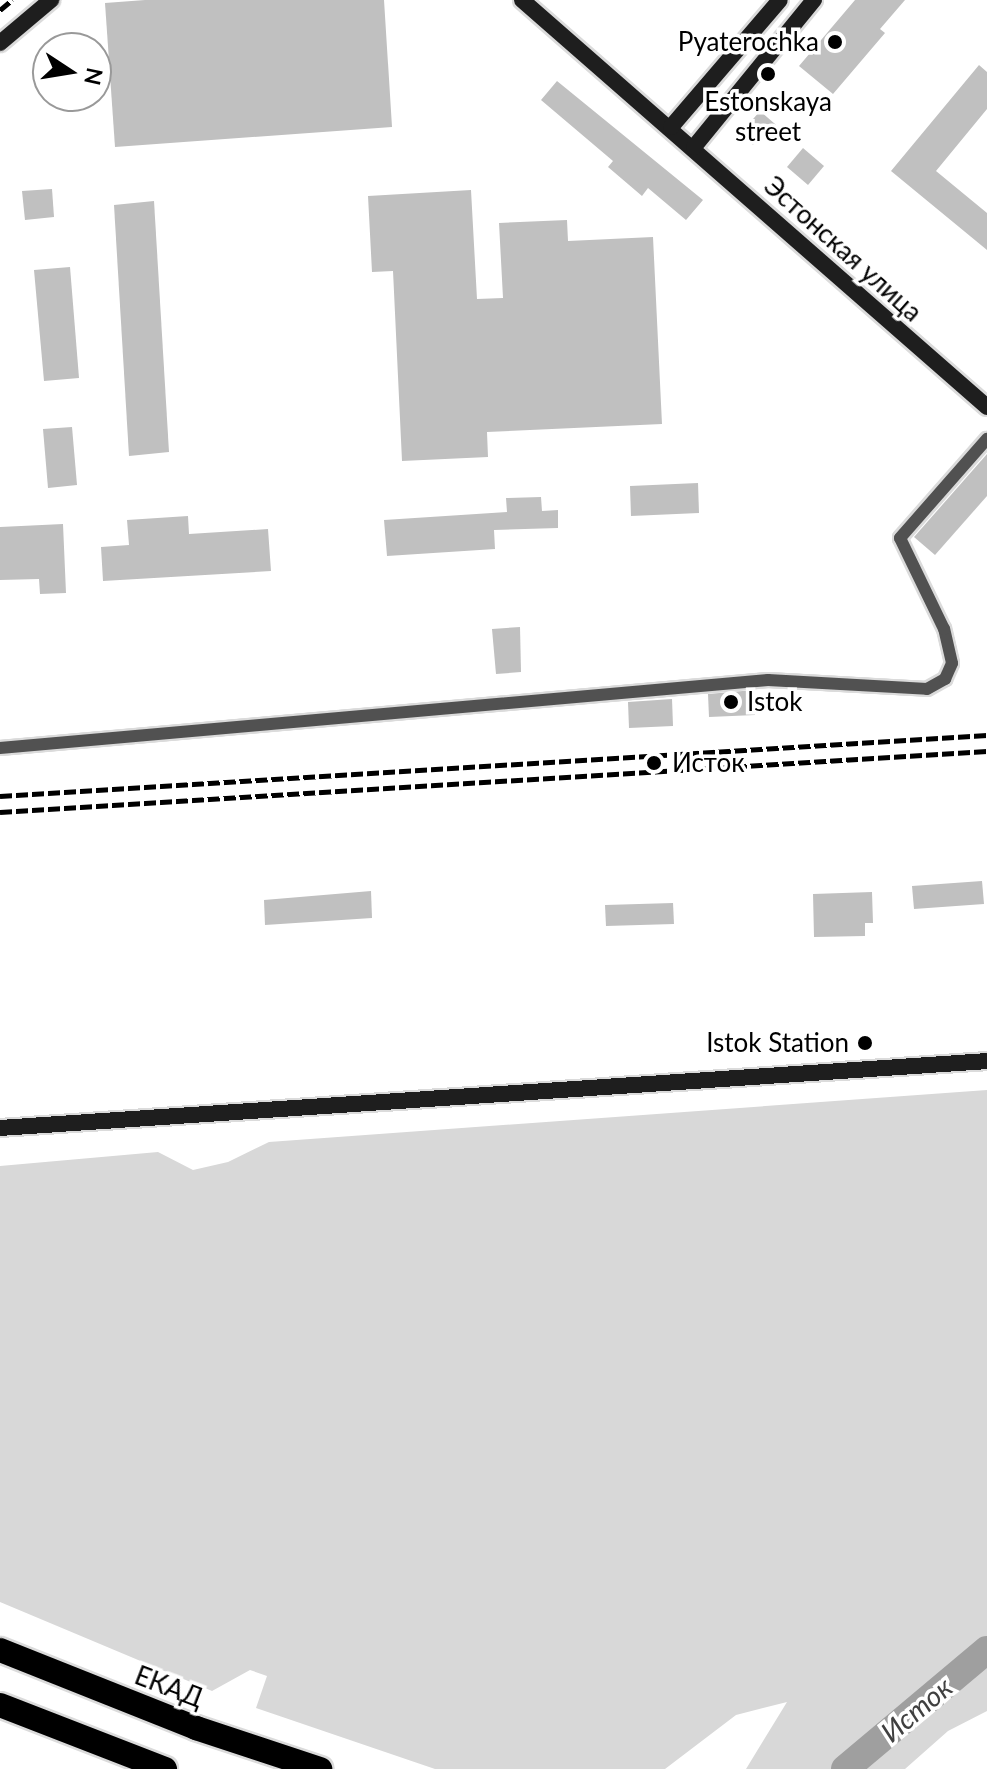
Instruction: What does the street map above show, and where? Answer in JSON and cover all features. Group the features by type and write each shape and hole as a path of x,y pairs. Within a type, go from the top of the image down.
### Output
{"highway":[{"name":"ЕКАД","path":"0,1650 196,1728 320,1769"},
{"path":"0,1705 165,1769"}],"street":[{"path":"0,43 51,0"},
{"name":"Эстонская улица","path":"522,0 694,147 987,407"},
{"path":"671,127 780,0"},
{"path":"694,147 814,0"},
{"path":"0,748 768,680 927,689 945,679 952,663 944,629 900,538 987,439"},
{"path":"0,1128 987,1061"}],"shaded area":[{"path":"987,1090 987,1711 948,1731 905,1769 746,1769 787,1702 736,1715 665,1769 435,1769 256,1708 267,1676 250,1670 212,1691 0,1602 0,1166 158,1152 193,1170 228,1162 269,1142"}],"building":[{"path":"145,0 384,0 392,127 115,147 112,32 107,32 105,3"},
{"path":"855,0 905,0 880,29 885,33 833,94 799,66"},
{"path":"979,65 987,72 987,109 936,171 987,213 987,250 891,171"},
{"path":"557,81 703,200 686,220 648,188 642,196 608,167 613,161 541,100"},
{"path":"760,111 782,130 775,139 765,131 753,145 740,134"},
{"path":"803,148 824,166 808,185 787,167"},
{"path":"52,189 54,217 25,220 22,191"},
{"path":"471,190 477,299 503,298 499,223 567,220 568,241 653,237 662,424 487,432 488,457 402,461 393,271 372,272 368,196"},
{"path":"154,201 169,452 129,456 114,205"},
{"path":"70,267 79,378 44,381 34,270"},
{"path":"72,427 77,485 48,488 43,429"},
{"path":"987,454 987,496 935,555 914,537"},
{"path":"698,483 699,513 631,516 630,486"},
{"path":"541,497 542,511 558,510 558,528 494,530 495,549 387,556 384,520 507,512 506,498"},
{"path":"188,516 189,534 268,529 271,571 103,581 101,547 129,545 127,520"},
{"path":"63,524 66,593 40,594 39,579 0,580 0,527"},
{"path":"520,627 521,672 496,674 492,629"},
{"name":"Istok","path":"754,690 755,715 709,717 708,694"},
{"path":"672,699 673,726 629,728 628,702"},
{"path":"982,881 984,904 914,909 912,886"},
{"path":"371,891 372,918 265,925 264,900"},
{"path":"872,892 873,923 865,923 865,936 814,937 813,894"},
{"path":"673,903 674,924 606,926 605,905"}],"waterway":[{"name":"Исток","path":"845,1769 987,1650"}],"railway":[{"path":"0,10 12,0"},
{"path":"0,796 987,735"},
{"path":"0,812 987,751"}],"place":[{"name":"Pyaterochka","path":"835,42"},
{"name":"Estonskaya street","path":"768,74"},
{"name":"Istok","path":"731,702"},
{"name":"Исток","path":"654,763"},
{"name":"Istok Station","path":"865,1043"}]}
